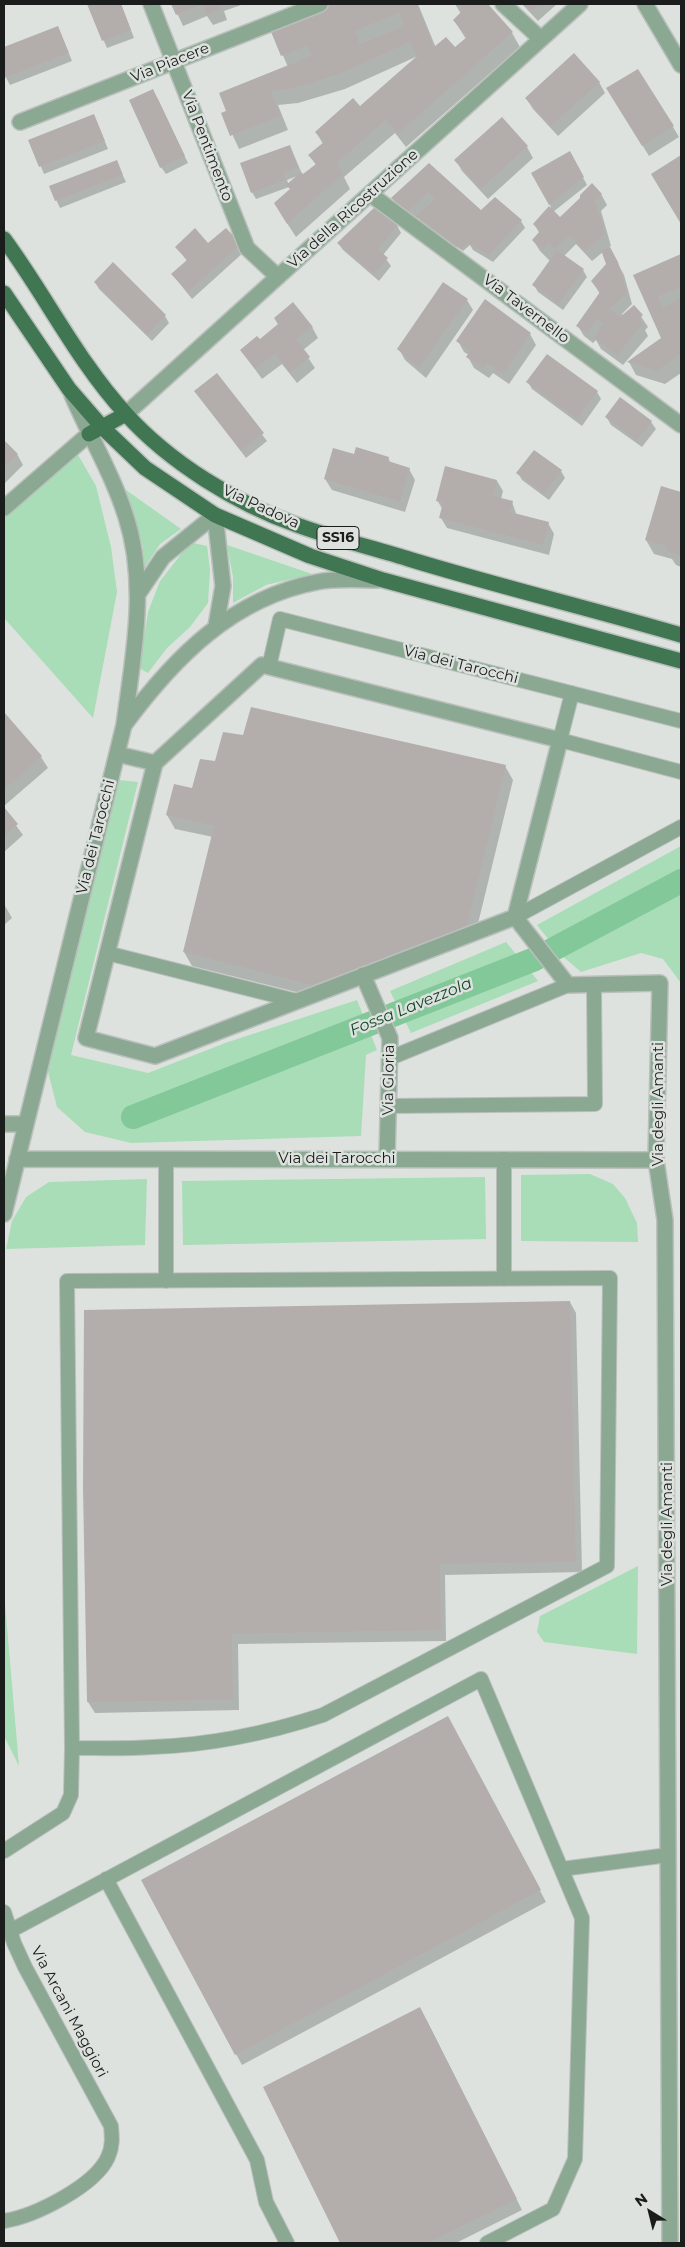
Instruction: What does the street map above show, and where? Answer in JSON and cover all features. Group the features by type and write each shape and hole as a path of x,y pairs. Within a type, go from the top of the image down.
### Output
{"main road":[{"name":"Via Padova","path":"4,239 29,273 80,356 126,414 173,458 227,493 296,525 453,572 681,635"},
{"name":"Via Padova","path":"4,293 96,430 145,468 215,516 310,556 383,580 681,662"},
{"path":"96,430 126,414"},
{"name":"Via dei Tarocchi","path":"215,516 227,493"},
{"path":"609,641 615,616"}],"street":[{"name":"Via Pentimento","path":"151,4 247,248 278,277"},
{"name":"Via Piacere","path":"20,122 320,4"},
{"path":"503,4 541,39"},
{"name":"Via della Ricostruzione","path":"126,414 580,4"},
{"path":"645,4 680,60"},
{"name":"Via Tavernello","path":"370,194 681,425"},
{"path":"4,508 96,430"},
{"name":"Via dei Tarocchi","path":"4,1214 6,1195 26,1124 124,726 135,644 138,594 136,564 127,518 96,430"},
{"path":"215,516 223,586 216,626"},
{"name":"Via dei Tarocchi","path":"138,594 162,557 215,516"},
{"name":"Via dei Tarocchi","path":"124,726 158,681 175,663 216,626 241,609 272,594 318,581 383,580"},
{"path":"262,665 560,740 515,917 155,1056 86,1038 155,763 262,665"},
{"path":"117,754 155,763"},
{"path":"515,917 568,985"},
{"name":"Via Gloria","path":"363,976 390,1038 387,1159"},
{"name":"Via degli Amanti","path":"568,985 660,983 656,1160 665,1220 674,1411 675,1646 668,1855 675,2137 670,2243"},
{"path":"4,1124 26,1124"},
{"name":"Via dei Tarocchi","path":"17,1159 656,1160"}],"lane":[{"name":"Via dei Tarocchi","path":"269,667 280,619 681,721"},
{"path":"572,694 560,740 681,772"},
{"path":"515,917 681,827"},
{"path":"107,953 297,1001"},
{"path":"388,1106 595,1104 594,984"},
{"path":"390,1058 568,985"},
{"path":"166,1160 166,1281"},
{"path":"504,1160 504,1279"},
{"path":"4,1851 63,1813 71,1795 68,1281 610,1278 607,1566 323,1715 247,1736 206,1742 153,1747 72,1748"},
{"path":"10,1931 481,1679 582,1918 575,2159 553,2209 487,2243"},
{"path":"562,1870 668,1855"},
{"path":"106,1879 257,2160 266,2202 287,2243"},
{"name":"Via Arcani Maggiori","path":"4,1912 29,1975 111,2126 113,2142 108,2158 91,2177 44,2207 4,2221"}],"green space":[{"path":"77,453 96,486 111,547 117,592 93,718 4,618 4,517"},
{"path":"126,490 181,529 160,544 145,567 142,543"},
{"path":"193,543 207,546 210,570 208,603 190,627 167,648 148,673 135,666 145,631 148,612 160,581 182,553"},
{"path":"227,545 312,574 266,585 233,603 233,577"},
{"path":"119,780 138,782 71,1055 148,1073 228,1042 357,1000 377,1050 366,1055 361,1136 131,1143 85,1132 57,1107 47,1068"},
{"path":"681,846 681,983 663,959 641,953 581,972 560,954 537,925"},
{"path":"506,942 538,981 411,1033 390,991"},
{"path":"590,1174 613,1184 625,1198 637,1223 638,1242 521,1241 521,1175"},
{"path":"485,1177 486,1239 183,1245 182,1181"},
{"path":"147,1179 145,1245 6,1249 12,1221 26,1197 49,1182"},
{"path":"638,1566 637,1654 544,1642 537,1632 540,1616"},
{"path":"4,1592 19,1766 4,1736"}],"building":[{"path":"87,4 121,4 131,30 102,41"},
{"path":"171,4 220,4 222,9 206,15 202,5 176,15"},
{"path":"328,4 417,4 434,47 446,37 455,47 467,37 453,20 462,11 455,4 488,4 513,32 398,134 386,120 337,163 343,174 287,224 274,203 290,189 286,185 301,172 303,174 316,164 308,155 324,142 315,132 353,98 360,106 417,56 410,42 337,75 290,89 271,91 281,116 230,136 221,113 226,111 219,93 311,56 307,46 281,56 269,27","holes":["399,13 404,26 360,44 355,31"]},
{"path":"524,4 540,4 532,11"},
{"path":"58,26 69,53 4,78 4,47"},
{"path":"574,53 600,82 551,126 525,98"},
{"path":"638,69 674,126 642,146 606,88"},
{"path":"153,89 185,156 160,168 129,100"},
{"path":"94,114 105,141 39,167 28,140"},
{"path":"502,117 528,146 481,189 454,160"},
{"path":"290,145 298,167 284,172 286,180 251,193 240,163"},
{"path":"570,151 584,177 549,205 531,173"},
{"path":"681,155 681,224 651,174"},
{"path":"117,160 123,175 55,201 49,186"},
{"path":"429,163 481,210 495,197 522,220 489,255 467,243 461,249 416,216 435,199 429,192 408,211 391,198"},
{"path":"592,183 602,194 595,200 605,234 585,251 569,235 555,249 549,243 542,250 532,240 540,231 533,224 549,206 560,217 580,198 580,195"},
{"path":"376,206 398,225 378,249 388,258 374,274 337,243"},
{"path":"195,228 208,243 226,228 241,244 188,292 171,274 187,260 175,247"},
{"path":"610,247 618,262 627,293 610,309 620,317 634,305 643,315 639,319 643,324 617,355 594,338 603,324 597,319 587,333 576,326 600,292 591,281 606,264 601,250"},
{"path":"557,250 584,269 559,304 532,285"},
{"path":"681,254 681,287 658,297 663,308 681,298 681,354 657,371 627,362 661,338 633,275"},
{"path":"113,262 166,315 147,335 94,282"},
{"path":"443,282 468,299 419,368 397,349"},
{"path":"485,299 531,333 503,374 487,363 483,368 466,357 470,351 456,341"},
{"path":"293,302 313,327 296,339 310,357 290,373 275,354 255,369 240,350 257,336 260,339 278,324 274,318"},
{"path":"547,354 598,391 577,419 526,382"},
{"path":"217,373 264,433 241,451 194,391"},
{"path":"620,397 652,421 637,441 605,417"},
{"path":"4,440 18,454 4,467"},
{"path":"356,447 389,457 388,461 410,468 400,502 324,479 333,448 354,454"},
{"path":"534,450 562,470 544,494 516,473"},
{"path":"445,466 497,480 493,496 513,501 510,512 549,522 543,545 439,518 443,503 436,501"},
{"path":"661,486 681,492 681,556 666,551 668,547 645,540"},
{"path":"251,707 506,765 467,926 312,985 183,952 214,826 166,815 174,784 192,788 200,759 215,761 223,732 243,735"},
{"path":"4,712 42,756 4,790"},
{"path":"4,807 18,824 4,836"},
{"path":"570,1301 576,1562 440,1564 441,1630 232,1634 233,1700 87,1702 83,1487 84,1310"},
{"path":"448,1716 541,1890 235,2055 141,1880"},
{"path":"420,2007 517,2199 428,2243 340,2243 263,2087"}],"waterway":[{"name":"Fossa Lavezzola","path":"133,1117 535,959 681,881"}]}
